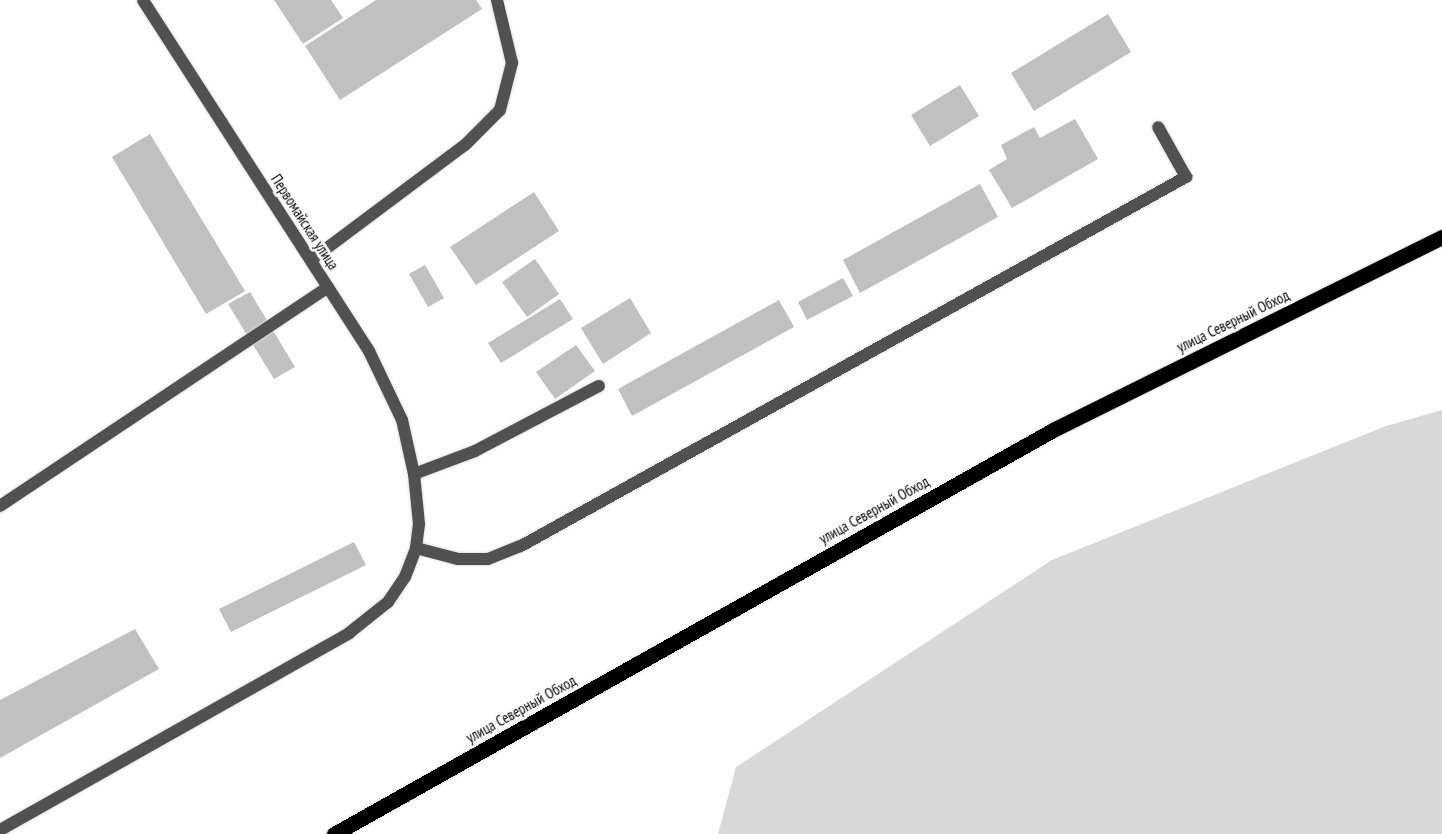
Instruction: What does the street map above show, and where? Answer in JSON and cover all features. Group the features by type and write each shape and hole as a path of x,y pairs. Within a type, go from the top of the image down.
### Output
{"highway":[{"name":"улица Северный Обход","path":"334,834 1053,430 1442,237"}],"street":[{"name":"Первомайская улица","path":"0,830 349,633 388,602 405,577 416,548 420,524 414,474 398,411 370,350 143,0"},
{"path":"311,260 465,145 500,110 512,63 497,0"},
{"path":"416,548 458,559 488,559 521,546 1186,177 1158,127"},
{"path":"0,506 328,287"},
{"path":"414,474 476,451 599,386"}],"shaded area":[{"path":"1442,410 1442,834 718,834 736,767 1052,560 1386,426"}],"building":[{"path":"274,0 331,0 343,18 303,44"},
{"path":"376,0 476,0 482,9 340,100 305,46"},
{"path":"1108,14 1131,52 1034,111 1011,73"},
{"path":"960,85 979,116 930,146 911,115"},
{"path":"1075,119 1098,159 1012,208 989,170 1007,159 1001,145 1034,127 1040,138"},
{"path":"150,134 245,291 206,314 112,157"},
{"path":"980,184 998,217 860,293 843,260"},
{"path":"534,192 559,231 476,285 450,247"},
{"path":"535,259 559,294 527,317 502,282"},
{"path":"425,265 444,298 428,307 409,274"},
{"path":"843,278 853,296 807,320 798,302"},
{"path":"250,292 295,367 274,379 228,304"},
{"path":"630,298 651,333 603,364 581,328"},
{"path":"560,299 573,319 501,363 488,343"},
{"path":"779,300 794,327 632,416 618,389"},
{"path":"576,345 595,371 555,399 536,372"},
{"path":"354,542 366,565 231,632 219,609"},
{"path":"135,629 159,669 0,758 0,700"}]}
